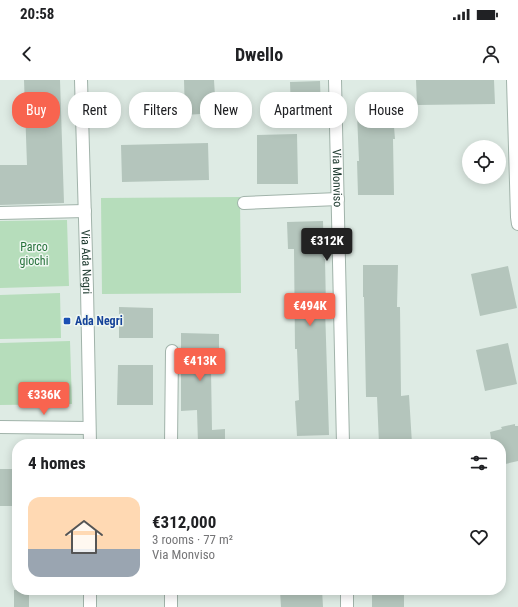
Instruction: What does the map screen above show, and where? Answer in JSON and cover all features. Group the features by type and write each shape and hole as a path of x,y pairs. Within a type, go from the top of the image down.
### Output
{"street":[{"name":"Via Ada Negri","path":"81,80 90,439"},
{"name":"Via Monviso","path":"335,80 343,439"},
{"path":"513,80 518,224"},
{"path":"244,203 338,199"},
{"path":"0,213 85,211"},
{"path":"171,439 172,351"},
{"path":"0,427 89,428"},
{"path":"90,595 90,607"},
{"path":"171,595 171,607"},
{"path":"347,595 347,607"}],"green space":[{"path":"240,197 241,293 102,294 101,198"},
{"name":"Parco giochi","path":"67,220 69,286 0,288 0,221"},
{"path":"60,293 61,338 0,339 0,295"},
{"path":"70,341 72,404 0,405 0,343"}],"building":[{"path":"24,80 60,80 64,203 0,205 0,165 27,165 26,128 60,128 60,92 24,92"},
{"path":"184,80 214,80 215,92 200,92 200,114 192,115 192,92 184,92"},
{"path":"416,80 494,80 495,104 418,105 418,92 416,92"},
{"path":"320,81 320,92 290,92 290,82"},
{"path":"358,128 394,128 394,195 358,195 357,161 359,161"},
{"path":"297,134 298,184 257,184 257,135"},
{"path":"208,143 209,180 122,182 121,145"},
{"path":"323,221 329,435 297,436 295,401 299,400 297,349 295,349 294,249 288,249 287,222"},
{"path":"363,265 398,265 397,307 400,307 401,396 409,395 412,439 379,439 377,397 366,397"},
{"path":"508,266 517,308 480,316 471,274"},
{"path":"119,307 153,308 153,338 119,338"},
{"path":"181,333 219,334 219,371 211,370 212,430 225,429 225,439 198,439 197,410 181,411"},
{"path":"508,343 517,384 485,391 476,350"},
{"path":"118,365 153,365 153,405 117,405"},
{"path":"515,424 515,426 518,426 518,461 506,464 506,439 491,439 490,432 502,429 501,427"},
{"path":"0,469 12,469 12,506 0,506"},
{"path":"14,595 29,595 29,607 14,607"},
{"path":"280,595 322,595 323,607 281,607"},
{"path":"372,595 404,595 404,607 372,607"}],"place":[{"name":"Ada Negri","path":"67,321"}]}
